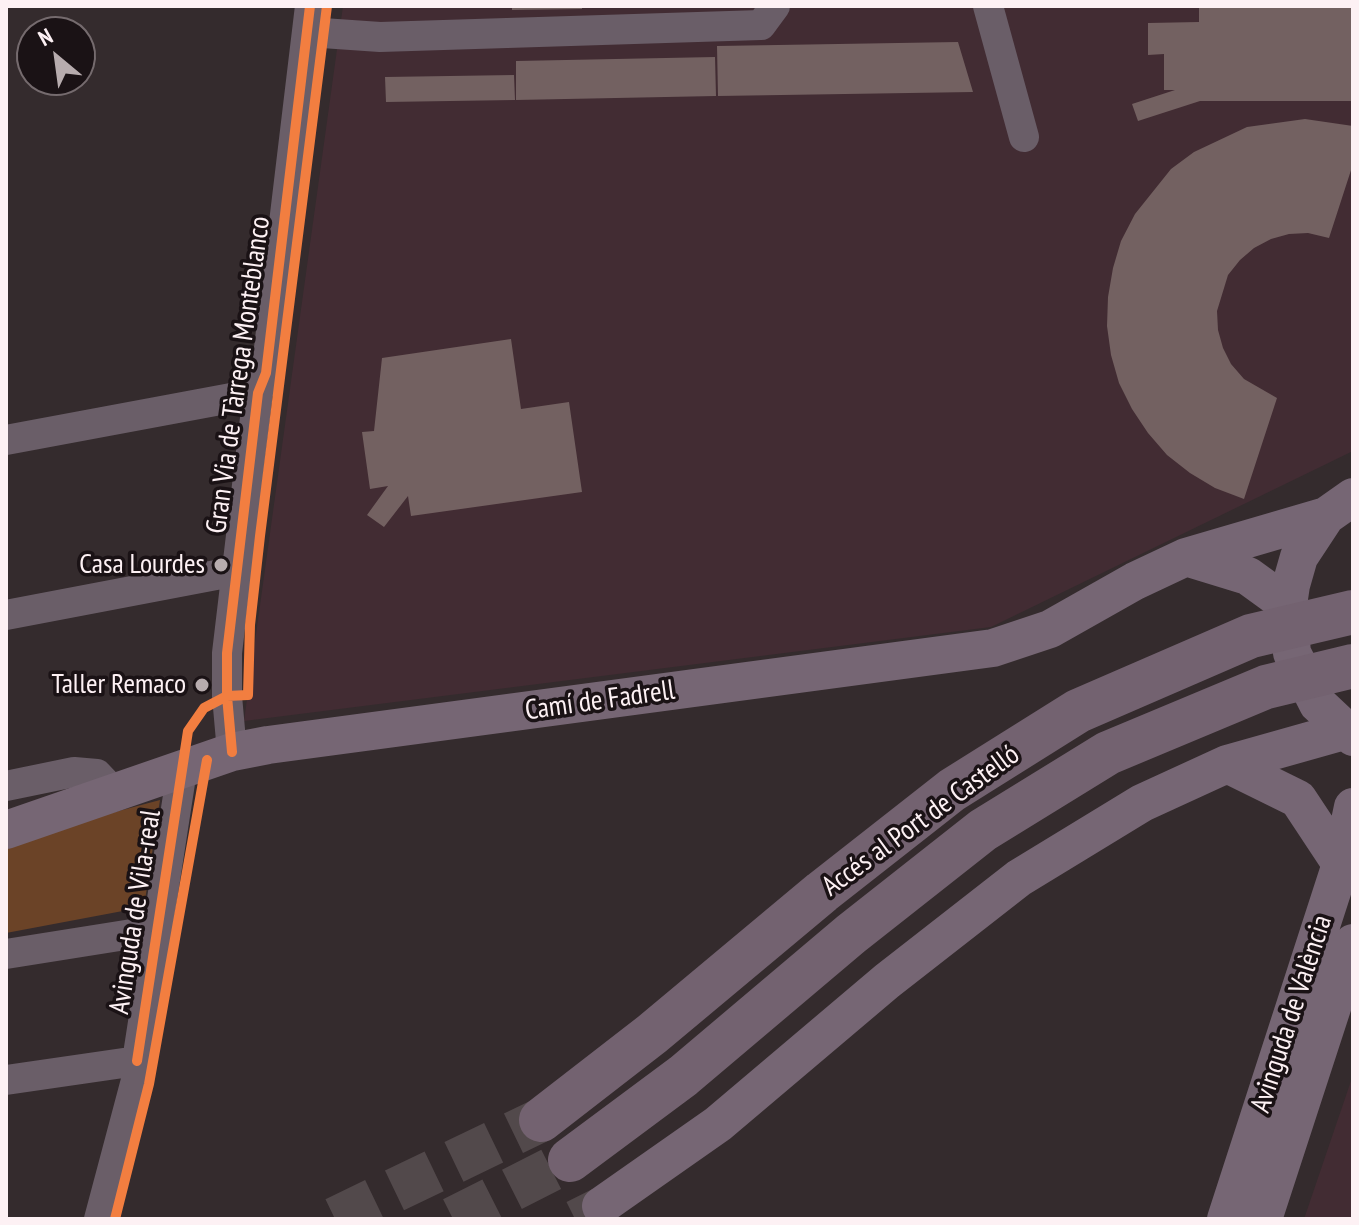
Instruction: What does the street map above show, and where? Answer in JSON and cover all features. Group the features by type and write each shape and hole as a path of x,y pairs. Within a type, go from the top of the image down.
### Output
{"highway":[{"name":"Accés al Port de Castelló","path":"541,1120 652,1034 822,892 952,790 1078,711 1251,636 1353,612"},
{"name":"Accés al Port de Castelló","path":"570,1160 683,1076 851,934 983,830 1108,753 1266,687 1353,666"}],"main road":[{"name":"Camí de Fadrell","path":"6,830 232,752 993,648 1050,629 1135,581 1186,557 1340,507"},
{"path":"1340,507 1299,557 1289,595 1292,653 1318,704 1349,734"},
{"path":"1186,557 1248,576 1289,595"},
{"path":"601,1206 718,1124 887,981 1019,878 1142,803 1227,764 1349,734"},
{"path":"1227,764 1298,799 1341,864"},
{"name":"Avinguda de València","path":"1226,1219 1341,864 1353,807"},
{"name":"Avinguda de València","path":"1263,1219 1353,943"}],"street":[{"path":"309,19 380,37 761,25 775,6"},
{"path":"988,6 1024,137"},
{"name":"Gran Via de Tàrrega Monteblanco","path":"232,752 227,653 258,393 266,373 309,19"},
{"path":"6,440 258,393"},
{"path":"6,615 237,571"},
{"name":"Avinguda de Vila-real","path":"99,1219 136,1080 182,770"},
{"path":"6,786 74,772 97,774 116,794"},
{"path":"6,954 157,930"},
{"path":"6,1080 137,1061"}],"shaded area":[{"path":"343,6 1353,6 1353,451 991,627 244,721"},
{"path":"160,800 144,907 6,933 6,841"},
{"path":"1353,1075 1353,1219 1304,1219"}],"building":[{"path":"512,6 582,6 582,9 512,10"},
{"path":"1199,6 1353,6 1353,101 1200,101 1138,121 1132,104 1175,90 1164,90 1164,54 1148,55 1148,23 1199,22"},
{"path":"958,42 973,92 718,96 717,46"},
{"path":"715,57 716,96 516,100 516,61"},
{"path":"514,75 515,100 386,102 385,77"},
{"path":"1305,119 1353,126 1353,164 1329,238 1308,233 1289,234 1254,248 1228,275 1217,311 1218,330 1231,364 1244,379 1277,398 1244,499 1215,488 1190,473 1167,455 1148,433 1119,383 1107,326 1108,297 1121,241 1135,214 1171,169 1194,152 1247,127"},
{"path":"511,339 521,409 569,402 582,492 411,516 408,496 384,527 367,515 388,486 370,489 362,432 374,431 382,358"}],"tunnel":[{"path":"335,1219 541,1120"},
{"path":"453,1219 570,1160"},
{"path":"575,1219 601,1206"}],"cycle path":[{"path":"232,752 227,653 258,393 266,373 310,6"},
{"path":"137,1061 188,731 204,708 227,696 248,695 250,625 260,536 327,6"},
{"path":"115,1219 149,1084 207,760"}],"place":[{"name":"Casa Lourdes","path":"221,565"},
{"name":"Taller Remaco","path":"202,685"}]}
